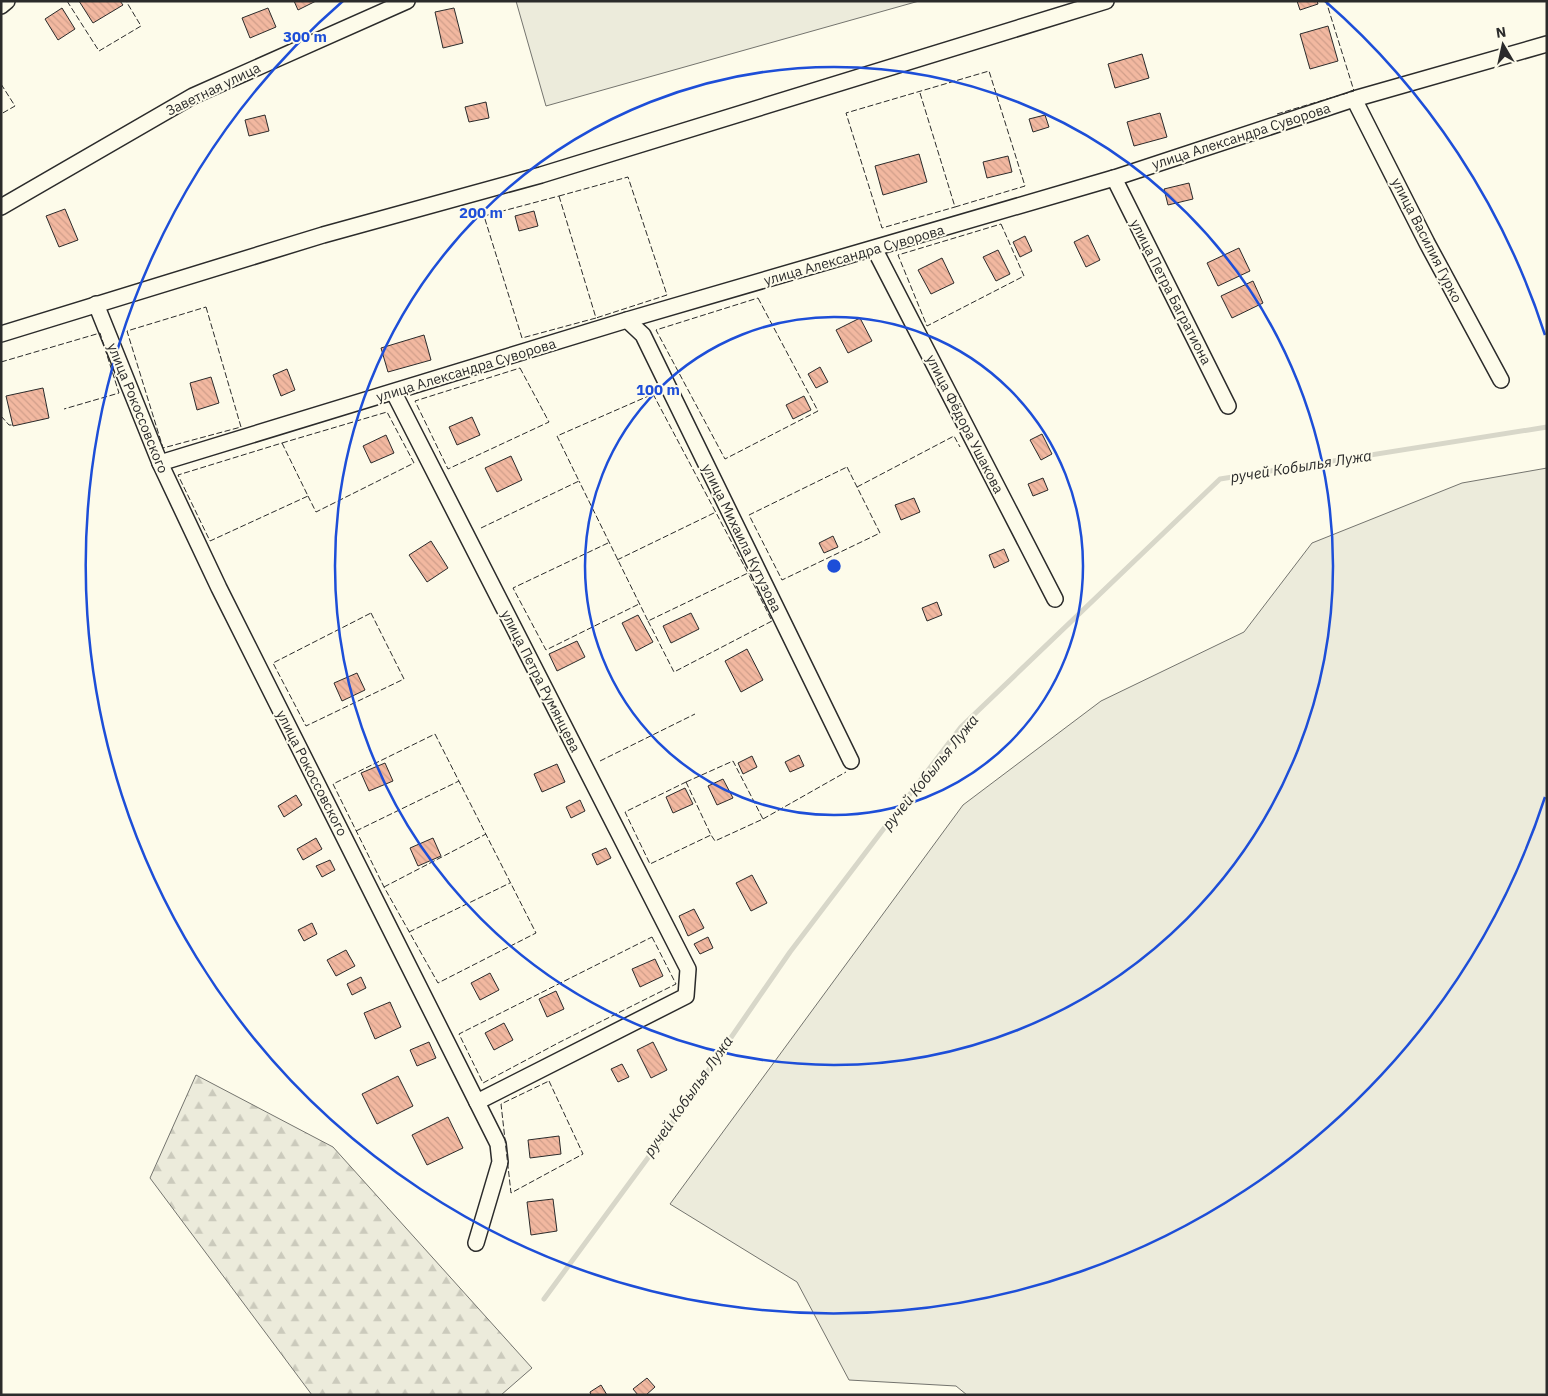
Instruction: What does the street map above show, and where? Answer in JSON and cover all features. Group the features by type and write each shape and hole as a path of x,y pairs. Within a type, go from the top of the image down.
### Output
{"street":[{"path":"1,6 7,1"},
{"name":"Заветная улица","path":"1,207 194,96 408,1"},
{"path":"1,334 322,236 541,175 1106,1"},
{"name":"улица Александра Суворова","path":"160,463 394,393 627,320 875,250 1114,178 1354,99 1547,44"},
{"name":"улица Василия Гурко","path":"1354,99 1427,242 1501,380"},
{"name":"улица Петра Багратиона","path":"1114,178 1228,406"},
{"name":"улица Фёдора Ушакова","path":"875,250 1055,599"},
{"name":"улица Рокоссовского","path":"96,304 160,463 218,588 498,1144 500,1162 476,1242"},
{"name":"улица Михаила Кутузова","path":"627,320 643,336 851,761"},
{"name":"улица Петра Румянцева","path":"394,393 688,969 686,996 477,1102"}],"green space":[{"path":"516,1 919,1 546,106"},
{"path":"1547,468 1547,1395 967,1395 956,1386 849,1380 797,1282 670,1204 963,805 1101,701 1244,632 1312,543 1462,483"},
{"path":"196,1075 333,1147 532,1368 501,1395 312,1395 150,1178"}],"building":[{"path":"79,1 120,1 123,5 93,23"},
{"path":"294,1 316,1 298,10"},
{"path":"1297,1 1317,1 1318,4 1300,10"},
{"path":"62,8 75,29 58,40 45,19"},
{"path":"268,8 276,27 250,38 242,18"},
{"path":"454,8 463,43 443,48 435,12"},
{"path":"1328,26 1338,61 1310,69 1300,34"},
{"path":"1142,54 1149,78 1115,88 1108,64"},
{"path":"486,102 489,118 469,122 465,107"},
{"path":"1160,113 1167,137 1134,146 1127,122"},
{"path":"265,115 269,131 249,136 245,120"},
{"path":"1045,115 1049,127 1033,132 1029,119"},
{"path":"919,154 927,182 883,195 875,166"},
{"path":"1008,156 1012,172 987,178 983,162"},
{"path":"1189,183 1193,199 1168,205 1164,189"},
{"path":"65,209 78,240 59,247 46,216"},
{"path":"534,211 538,226 519,231 515,216"},
{"path":"1088,235 1100,260 1086,267 1074,242"},
{"path":"1025,236 1032,251 1020,257 1013,242"},
{"path":"1239,248 1250,271 1218,286 1207,263"},
{"path":"998,250 1010,274 996,281 983,257"},
{"path":"942,258 954,283 931,294 918,270"},
{"path":"1253,281 1263,303 1232,318 1221,296"},
{"path":"860,318 872,341 848,353 836,330"},
{"path":"424,335 431,360 388,372 381,348"},
{"path":"820,367 828,382 816,388 808,374"},
{"path":"287,369 295,390 281,396 273,375"},
{"path":"211,377 219,403 197,410 190,383"},
{"path":"43,388 49,418 13,426 6,396"},
{"path":"804,396 811,410 793,419 786,405"},
{"path":"472,417 480,435 457,445 449,427"},
{"path":"1042,434 1052,454 1041,460 1030,440"},
{"path":"386,435 394,453 371,463 363,446"},
{"path":"511,456 522,480 497,492 485,468"},
{"path":"1043,478 1048,490 1033,496 1028,484"},
{"path":"914,498 920,512 901,520 895,505"},
{"path":"833,536 838,547 824,553 819,543"},
{"path":"431,541 448,568 427,582 409,555"},
{"path":"1004,549 1009,561 994,568 989,555"},
{"path":"937,602 942,615 927,621 922,608"},
{"path":"691,613 699,629 671,643 663,626"},
{"path":"638,615 653,642 636,651 622,623"},
{"path":"577,641 585,657 557,671 549,654"},
{"path":"747,649 763,680 741,692 725,661"},
{"path":"357,673 365,690 342,701 334,683"},
{"path":"799,755 804,766 790,772 785,762"},
{"path":"752,756 757,767 743,774 738,763"},
{"path":"385,763 393,781 369,791 361,773"},
{"path":"557,764 565,782 542,792 534,774"},
{"path":"723,779 733,798 717,805 708,786"},
{"path":"685,788 693,804 673,813 666,797"},
{"path":"296,795 302,805 284,817 278,806"},
{"path":"580,800 585,811 571,818 566,807"},
{"path":"316,838 322,849 303,860 297,849"},
{"path":"433,838 441,856 418,866 410,848"},
{"path":"606,848 611,858 597,865 592,854"},
{"path":"330,860 335,870 322,877 316,866"},
{"path":"752,875 767,903 751,911 736,883"},
{"path":"694,909 704,928 688,936 679,916"},
{"path":"312,923 317,934 304,941 298,930"},
{"path":"708,937 713,948 700,954 694,944"},
{"path":"346,950 355,966 336,976 327,960"},
{"path":"655,959 663,976 640,987 632,969"},
{"path":"490,973 499,990 480,1000 471,983"},
{"path":"361,977 366,988 352,995 347,984"},
{"path":"556,991 564,1009 547,1017 539,999"},
{"path":"390,1002 401,1027 375,1039 364,1013"},
{"path":"504,1023 513,1040 494,1050 485,1033"},
{"path":"429,1042 436,1058 417,1066 410,1050"},
{"path":"653,1042 667,1070 651,1078 637,1050"},
{"path":"622,1064 629,1077 618,1082 611,1069"},
{"path":"398,1076 413,1106 377,1124 362,1094"},
{"path":"448,1117 463,1148 427,1165 412,1135"},
{"path":"559,1136 561,1154 530,1158 528,1140"},
{"path":"553,1199 557,1231 531,1235 527,1202"},
{"path":"647,1378 655,1387 646,1395 638,1395 633,1389"},
{"path":"601,1385 607,1395 591,1395 590,1392"}],"waterway":[{"name":"ручей Кобылья Лужа","path":"544,1299 650,1155 790,952 961,727 1220,479 1547,427"}],"fence":[{"path":"67,1 99,51 141,26 126,1"},
{"path":"1277,114 1354,91 1326,1"},
{"path":"920,93 955,207 1025,186 989,71 846,113 882,228 955,207"},
{"path":"1,84 15,106 1,114"},
{"path":"559,196 628,177 667,295 596,318"},
{"path":"559,196 596,318 522,338 484,216 559,196"},
{"path":"1001,224 1024,276 927,326 898,255 1001,224"},
{"path":"758,298 818,411 725,459 656,330 758,298"},
{"path":"206,307 241,427 163,448 127,331 206,307"},
{"path":"1,362 100,333 119,393 64,409"},
{"path":"520,368 549,422 448,469 415,401 520,368"},
{"path":"481,528 579,481 557,436 653,394 748,573 648,621 579,481"},
{"path":"282,443 387,412 414,463 316,512 308,496"},
{"path":"1,416 9,425 14,425"},
{"path":"857,487 954,436 960,447"},
{"path":"282,443 308,496 210,541 178,475 282,443"},
{"path":"847,467 880,533 782,580 749,515 847,467"},
{"path":"617,560 716,512"},
{"path":"608,543 513,588 546,650 639,604"},
{"path":"648,621 674,672 772,621 748,573"},
{"path":"371,613 404,679 306,726 273,663 371,613"},
{"path":"600,761 695,714"},
{"path":"435,734 536,933 438,983 384,887 333,784 435,734"},
{"path":"686,782 733,761 763,819 715,841 711,835"},
{"path":"763,819 846,772"},
{"path":"356,831 459,781"},
{"path":"686,782 711,835 650,864 625,812 686,782"},
{"path":"384,887 486,834"},
{"path":"409,932 510,883"},
{"path":"652,937 676,984 483,1083 459,1034 652,937"},
{"path":"549,1081 583,1154 511,1193 501,1104 549,1081"}]}
